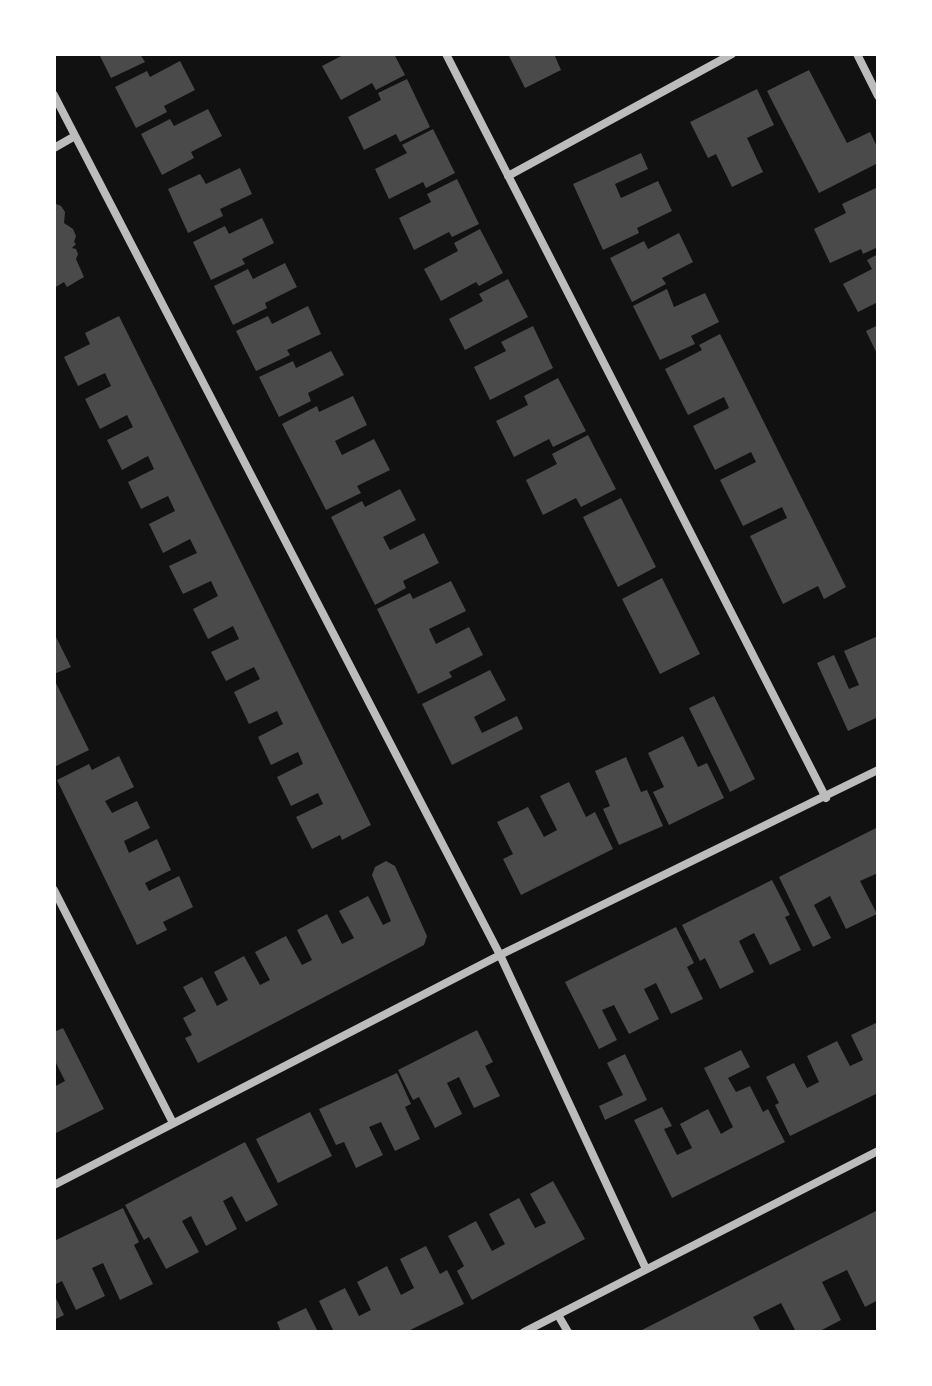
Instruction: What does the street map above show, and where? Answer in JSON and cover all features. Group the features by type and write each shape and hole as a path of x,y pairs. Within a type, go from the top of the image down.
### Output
{"street":[{"path":"446,54 826,798"},
{"path":"508,176 732,54"},
{"path":"857,54 878,96"},
{"path":"54,95 500,955 646,1269"},
{"path":"54,148 75,136"},
{"path":"54,1185 500,955 878,770"},
{"path":"54,890 173,1123"},
{"path":"524,1332 878,1151"},
{"path":"558,1315 568,1332"}],"building":[{"path":"99,54 140,54 145,62 111,78"},
{"path":"345,54 394,54 405,75 376,90 372,83 341,100 322,66"},
{"path":"508,54 554,54 561,70 525,88"},
{"path":"180,61 195,90 164,106 167,112 136,128 115,87 147,71 150,77"},
{"path":"809,70 847,143 870,132 878,149 878,163 819,193 767,91"},
{"path":"407,79 430,127 400,142 396,134 364,150 348,117 381,100 378,93"},
{"path":"757,89 774,125 747,138 763,172 732,187 716,154 708,158 690,122"},
{"path":"208,109 222,136 191,152 194,158 162,175 141,134 170,119 174,126"},
{"path":"433,129 455,173 426,188 423,182 389,199 375,169 407,153 402,145"},
{"path":"641,153 648,169 615,184 621,198 658,181 672,211 637,228 639,233 603,250 573,184"},
{"path":"240,168 252,194 220,209 223,216 188,233 168,189 200,174 206,184"},
{"path":"457,179 479,224 452,237 449,232 414,250 399,218 431,202 427,194"},
{"path":"878,187 878,247 863,254 861,249 830,263 814,229 846,213 842,204"},
{"path":"54,203 65,212 64,223 73,229 76,236 76,244 72,248 76,249 76,259 84,277 67,287 64,282 54,288"},
{"path":"262,218 274,243 242,259 245,264 211,280 193,242 225,226 229,234"},
{"path":"480,229 503,273 479,286 476,282 441,301 424,269 458,251 454,243"},
{"path":"679,233 693,262 662,278 666,284 632,302 610,258 644,241 648,249"},
{"path":"878,254 878,302 858,312 843,284 872,269 867,260"},
{"path":"285,263 297,287 265,303 267,308 233,325 214,286 248,269 253,279"},
{"path":"508,279 528,317 465,350 449,319 483,301 479,294"},
{"path":"667,289 674,307 705,293 719,322 691,336 695,344 660,360 633,306"},
{"path":"308,306 321,334 287,350 290,355 256,371 236,331 268,316 272,324"},
{"path":"119,316 371,825 342,840 340,835 312,849 296,817 323,804 318,793 291,806 277,777 303,764 298,752 271,765 258,737 283,724 277,711 249,724 234,692 260,679 254,667 226,681 211,652 239,639 233,626 208,639 193,609 218,596 211,581 183,594 169,566 197,553 190,539 163,553 149,524 175,511 168,496 141,509 128,482 154,469 148,456 122,470 107,440 133,427 127,415 100,429 85,399 111,386 105,373 78,386 64,357 90,344 85,333"},
{"path":"878,325 878,356 866,331"},
{"path":"533,326 553,368 490,400 474,367 506,351 501,342"},
{"path":"720,334 846,587 824,599 818,586 783,604 750,536 787,518 782,507 743,526 720,480 756,462 751,452 715,470 693,426 729,408 724,397 688,415 665,369 702,350 699,345"},
{"path":"331,351 344,375 308,393 311,401 279,417 259,377 293,361 296,368"},
{"path":"558,378 586,431 553,447 549,439 514,457 496,421 528,405 524,396"},
{"path":"353,396 367,425 335,441 342,455 374,439 390,470 357,486 361,493 326,510 282,424 317,406 319,412"},
{"path":"588,435 616,489 581,507 576,498 543,515 526,480 557,464 552,454"},
{"path":"400,489 416,520 383,537 390,550 424,533 439,563 403,581 406,588 375,605 331,517 362,501 365,507"},
{"path":"621,498 656,567 618,587 583,517"},
{"path":"662,578 700,654 660,674 622,599"},
{"path":"451,581 466,611 429,629 436,644 469,627 483,655 449,672 452,677 418,694 377,609 410,593 413,599"},
{"path":"54,633 71,667 54,674"},
{"path":"878,636 878,717 848,731 817,663 834,655 849,689 859,685 844,651"},
{"path":"490,670 506,700 474,717 482,733 517,716 523,729 452,765 422,704"},
{"path":"54,679 89,750 54,767"},
{"path":"714,696 755,779 730,792 689,708"},
{"path":"683,736 698,767 707,763 724,798 669,825 653,792 664,787 648,753"},
{"path":"119,756 134,787 105,801 112,813 137,801 150,828 124,841 129,853 157,839 171,870 145,883 149,891 179,876 193,907 163,922 167,930 137,945 57,780 89,764 92,770"},
{"path":"626,757 641,792 647,790 663,826 619,845 603,809 610,806 595,771"},
{"path":"569,782 586,817 595,812 613,849 521,895 503,859 513,854 497,822 528,807 544,837 557,830 540,796"},
{"path":"878,827 878,873 860,881 877,914 846,929 830,896 814,905 831,938 813,947 779,877"},
{"path":"386,861 395,866 427,936 424,945 198,1063 185,1038 192,1035 183,1018 196,1011 183,987 202,977 217,1006 228,1000 214,972 244,956 260,985 270,980 255,952 286,936 302,965 312,960 297,930 327,914 342,944 354,938 339,911 368,896 383,925 391,921 372,875 375,867"},
{"path":"772,880 790,915 785,917 801,950 770,965 754,933 739,941 754,972 720,989 705,958 700,961 682,925"},
{"path":"676,927 694,963 687,967 703,999 671,1014 656,983 644,989 659,1019 629,1034 614,1005 602,1010 617,1040 599,1049 565,982"},
{"path":"878,1022 878,1093 790,1136 766,1077 794,1063 807,1088 819,1082 807,1056 837,1041 850,1066 863,1060 851,1035"},
{"path":"63,1028 104,1109 54,1134 54,1087 65,1081 54,1059 54,1032"},
{"path":"477,1030 493,1062 485,1066 500,1096 474,1108 459,1077 447,1083 462,1114 435,1128 419,1097 413,1100 398,1070"},
{"path":"741,1050 750,1067 728,1078 736,1092 750,1086 763,1112 768,1109 785,1142 672,1198 634,1120 662,1107 672,1126 664,1129 677,1155 692,1148 680,1124 708,1109 721,1134 733,1127 704,1068"},
{"path":"625,1054 647,1100 605,1120 599,1106 623,1095 607,1063"},
{"path":"397,1073 411,1104 405,1107 420,1139 395,1151 381,1122 369,1127 383,1155 356,1168 344,1142 336,1145 319,1109"},
{"path":"310,1112 332,1156 278,1183 256,1139"},
{"path":"245,1142 278,1205 246,1222 232,1196 223,1201 237,1229 206,1246 191,1216 182,1221 199,1252 166,1269 149,1237 144,1240 125,1205"},
{"path":"553,1181 585,1239 472,1300 457,1271 464,1266 448,1236 476,1221 492,1251 505,1244 489,1214 519,1198 535,1228 546,1223 530,1194"},
{"path":"123,1208 139,1242 134,1245 153,1284 120,1300 103,1263 92,1268 105,1296 76,1310 62,1281 54,1285 54,1241"},
{"path":"878,1210 878,1300 865,1307 847,1270 822,1282 841,1320 818,1332 796,1332 781,1303 753,1317 761,1332 638,1332"},
{"path":"426,1246 440,1274 447,1270 464,1304 406,1332 334,1332 319,1301 345,1288 359,1316 371,1310 357,1282 387,1266 401,1295 414,1288 400,1259"},
{"path":"54,1294 64,1315 54,1320"},
{"path":"306,1308 318,1332 281,1332 277,1322"}]}
